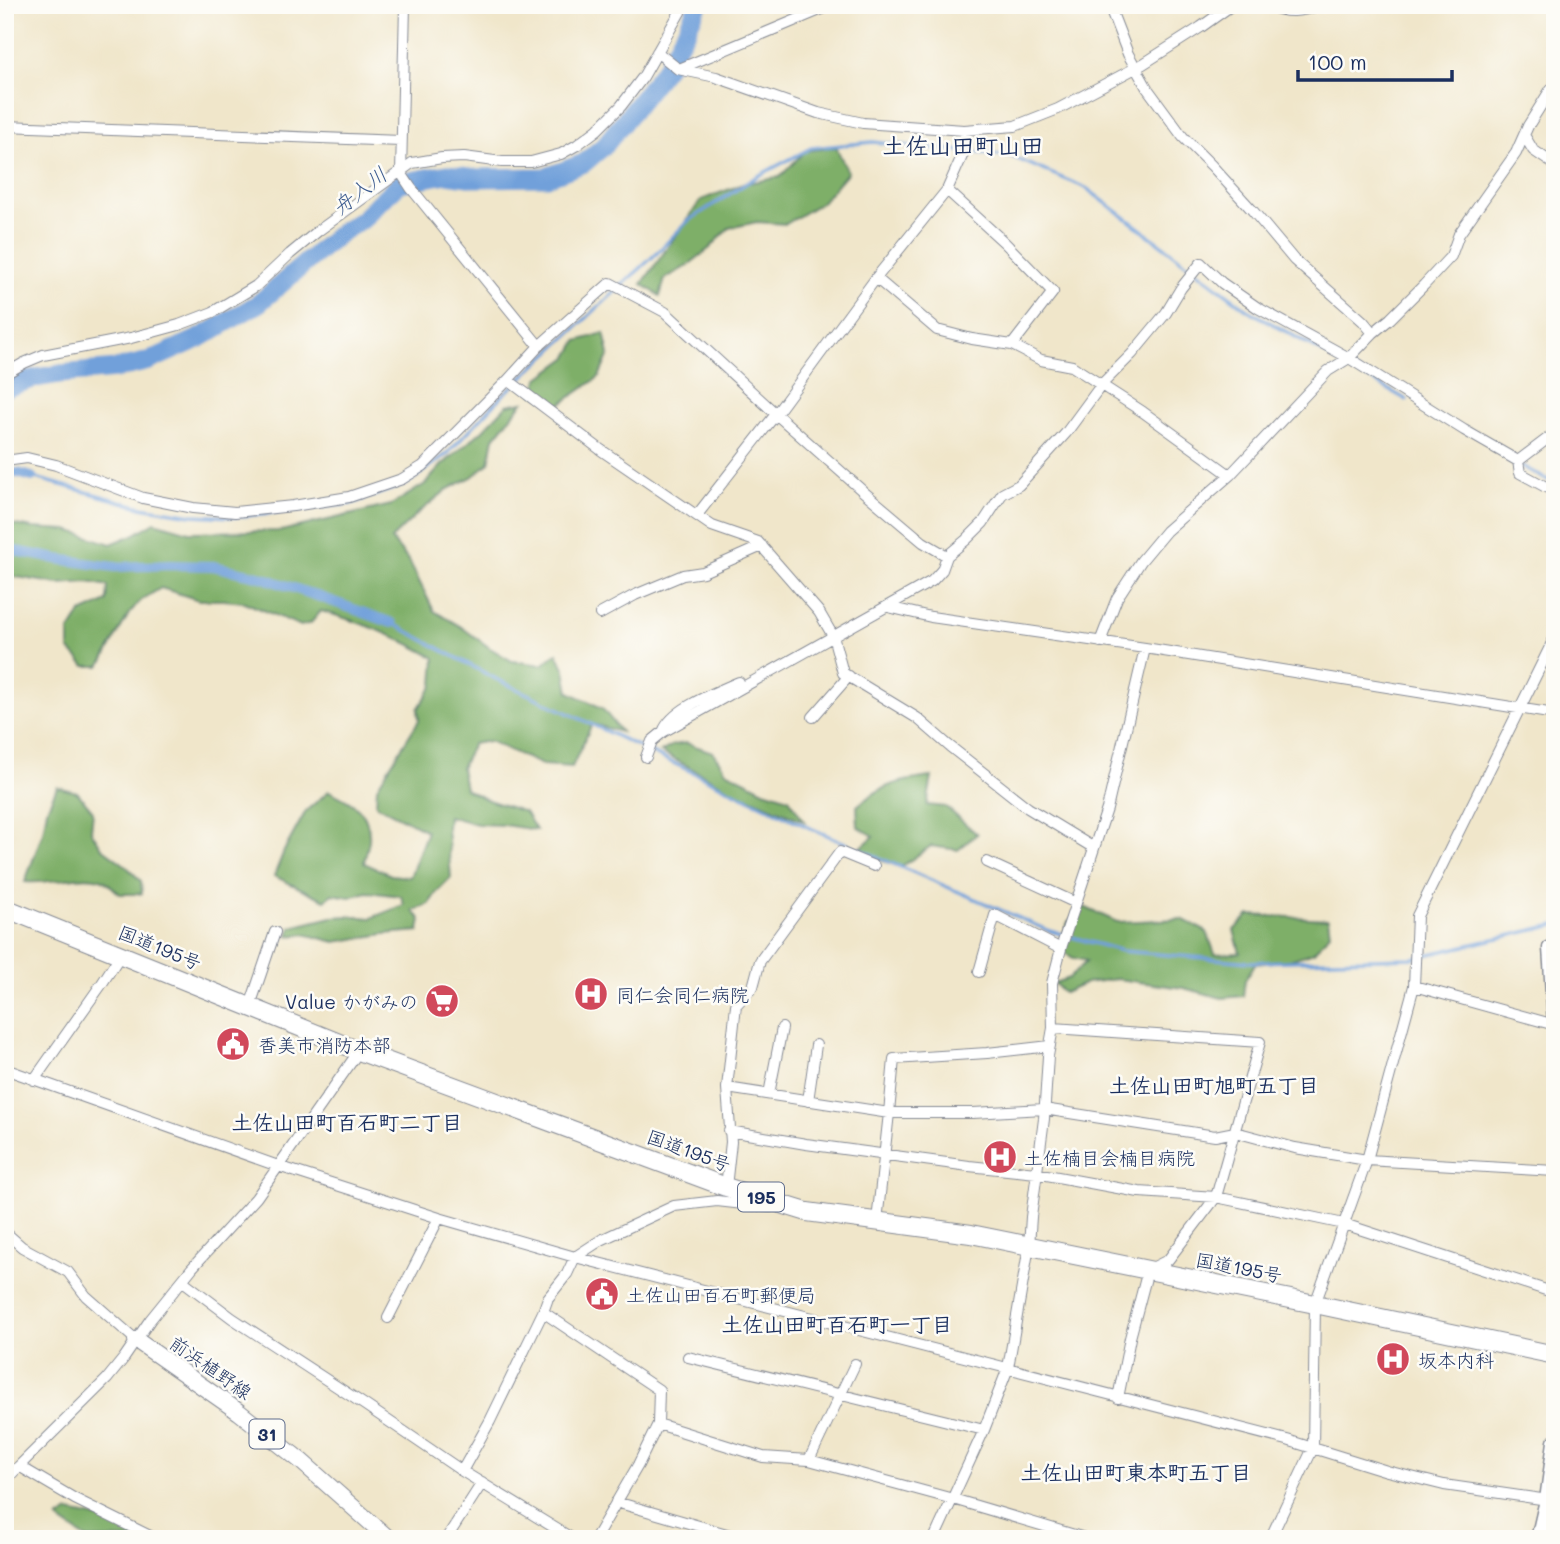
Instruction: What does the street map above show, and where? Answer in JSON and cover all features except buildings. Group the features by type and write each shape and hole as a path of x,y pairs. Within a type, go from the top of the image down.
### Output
{"highway":[{"name":"国道195号","path":"5,908 359,1051 726,1187 807,1212 971,1234 1555,1355"}],"main road":[{"name":"前浜植野線","path":"136,1340 250,1420 389,1539"}],"street":[{"path":"405,5 401,173 539,346"},
{"path":"5,374 43,355 131,338 180,325 213,312 256,286 318,231 412,163 464,157 502,162 531,162 561,154 597,130 621,106 643,77 684,5"},
{"path":"678,69 832,5"},
{"path":"1109,5 1128,54 1162,110 1183,137 1237,193 1294,260 1373,333"},
{"path":"657,52 678,69 716,78 818,113 863,123 964,130 1015,126 1058,109 1136,68 1232,5"},
{"path":"1267,5 1282,12 1304,11 1323,5"},
{"path":"1100,642 1117,598 1141,561 1166,531 1230,475 1328,371 1349,358 1451,256 1459,234 1516,153 1524,135 1555,86"},
{"path":"5,126 401,141"},
{"path":"697,515 776,414 876,278 947,190 967,145 964,130"},
{"path":"1524,135 1533,150 1555,165"},
{"path":"947,190 1053,292 1012,345"},
{"path":"646,758 652,741 663,732 932,580 942,570 947,556 983,523 1002,494 1019,485 1066,433 1102,384 1132,354 1166,313 1201,263 1222,283 1258,308 1349,358 1518,461"},
{"path":"876,278 937,330 1012,345 1041,360 1072,366 1102,384 1230,475"},
{"path":"5,461 27,458 56,465 143,498 193,508 235,512 349,497 402,479 423,466 510,381 539,346 610,283 666,312 776,414 923,542 947,556"},
{"path":"510,381 601,450 712,526 758,542 819,611 833,636 843,673 917,718 1028,808 1094,848"},
{"path":"1518,461 1555,433"},
{"path":"1518,461 1520,473 1555,492"},
{"path":"600,614 635,595 683,575 703,572 762,546"},
{"path":"888,607 931,617 1555,714"},
{"path":"1270,1539 1313,1448 1315,1304 1367,1160 1414,986 1417,916 1555,637"},
{"path":"934,1539 984,1430 1008,1368 1029,1246 1048,1056 1054,1028 1052,983 1107,809 1144,648"},
{"path":"813,717 849,676"},
{"path":"726,1187 732,1142 727,1088 736,1006 752,987 760,961 840,852 874,866"},
{"path":"987,862 1076,903"},
{"path":"979,972 995,915 1062,946"},
{"path":"250,1006 275,932"},
{"path":"1414,986 1555,1025 1552,947"},
{"path":"34,1080 121,954"},
{"path":"769,1094 782,1028"},
{"path":"1054,1028 1260,1042 1216,1198 1168,1260 1148,1270 1118,1398"},
{"path":"808,1101 816,1045"},
{"path":"877,1222 894,1059 1050,1046"},
{"path":"6,1477 107,1378 149,1321 256,1198 359,1051"},
{"path":"5,1069 278,1166 439,1218 575,1257 1313,1448 1387,1471 1444,1485 1551,1501"},
{"path":"727,1088 889,1113 973,1113 1044,1109 1215,1136 1235,1132 1295,1147 1367,1160 1555,1171"},
{"path":"729,1131 885,1155 1036,1173 1139,1192 1216,1198 1344,1224 1555,1293"},
{"path":"462,1471 490,1421 548,1298 567,1275 575,1257 601,1240 674,1206 718,1201 807,1212"},
{"path":"388,1318 439,1218"},
{"path":"5,1232 23,1247 68,1272 86,1296 136,1340"},
{"path":"183,1281 232,1318 462,1471 573,1539"},
{"path":"543,1312 659,1390 658,1424 595,1539"},
{"path":"688,1357 984,1430"},
{"path":"809,1460 855,1364"},
{"path":"658,1424 763,1457 809,1460 1088,1539"},
{"path":"1538,1539 1551,1501 1555,1442"},
{"path":"19,1466 75,1499 156,1539"},
{"path":"446,1539 482,1483"},
{"path":"616,1502 744,1539"}],"green space":[{"path":"836,147 848,172 822,202 786,224 757,222 729,228 710,248 665,279 660,296 642,284 701,200 743,184 780,177 805,151"},
{"path":"604,333 609,354 599,377 559,405 534,394 538,379 568,357 577,341"},
{"path":"523,402 494,438 489,463 472,477 448,489 391,539 409,561 434,611 512,661 542,665 557,653 565,670 569,692 602,708 621,732 592,724 572,767 542,765 489,741 473,744 461,768 465,789 525,812 536,830 477,824 448,816 451,878 429,904 413,911 421,919 419,931 335,942 304,934 289,936 291,927 332,917 371,918 404,905 401,896 367,892 350,897 332,894 325,900 274,876 306,811 329,791 352,804 367,822 369,840 364,863 391,875 410,877 427,831 376,805 377,787 419,720 418,709 433,686 435,658 380,631 321,611 311,623 301,626 244,602 199,600 161,588 136,605 100,666 85,666 69,649 69,632 81,613 107,601 108,586 88,582 58,584 5,575 5,523 68,530 111,544 155,522 189,532 281,531 391,505 425,484 507,405"},
{"path":"686,743 713,752 726,771 764,790 789,798 804,821 731,790 661,752 673,745"},
{"path":"932,777 927,805 946,807 977,834 958,850 931,846 901,867 858,850 874,836 858,827 857,806 892,785"},
{"path":"57,787 77,792 93,811 91,831 102,848 141,881 142,894 120,894 103,880 85,877 25,882 43,832 47,809"},
{"path":"1084,907 1117,922 1182,919 1207,932 1215,954 1240,953 1234,930 1249,915 1328,919 1330,933 1314,952 1290,960 1255,964 1245,980 1243,996 1222,998 1183,988 1117,979 1086,983 1064,993 1054,983 1069,978 1087,961 1073,958 1059,948 1068,922"},
{"path":"69,1512 105,1519 140,1539 87,1539 58,1519"}],"waterway":[{"name":"舟入川","path":"5,388 36,378 116,369 149,361 200,338 259,303 340,233 363,219 400,183 447,174 475,178 547,177 584,163 605,145 665,69 698,5"},
{"path":"32,477 141,507 192,515 234,517 350,504 406,484 447,454 502,396 688,221 756,177 811,148 873,142 1010,156 1086,188 1248,310 1407,400"},
{"path":"1520,465 1545,479 1555,481"},
{"path":"5,473 32,477"},
{"path":"5,549 115,567 213,566 258,576 392,623"},
{"path":"392,623 496,679 808,827 1047,930 1122,951 1251,962 1413,958 1555,925"}],"place":[{"name":"同仁会同仁病院","path":"591,994"},
{"name":"Value かがみの","path":"442,1001"},
{"name":"香美市消防本部","path":"233,1044"},
{"name":"土佐楠目会楠目病院","path":"1000,1157"},
{"name":"土佐山田百石町郵便局","path":"602,1294"},
{"name":"坂本内科","path":"1393,1359"}],"district":[{"name":"土佐山田町山田","path":"963,145"},
{"name":"土佐山田町旭町五丁目","path":"1214,1084"},
{"name":"土佐山田町百石町二丁目","path":"347,1121"},
{"name":"土佐山田町百石町一丁目","path":"837,1323"},
{"name":"土佐山田町東本町五丁目","path":"1136,1471"}]}
